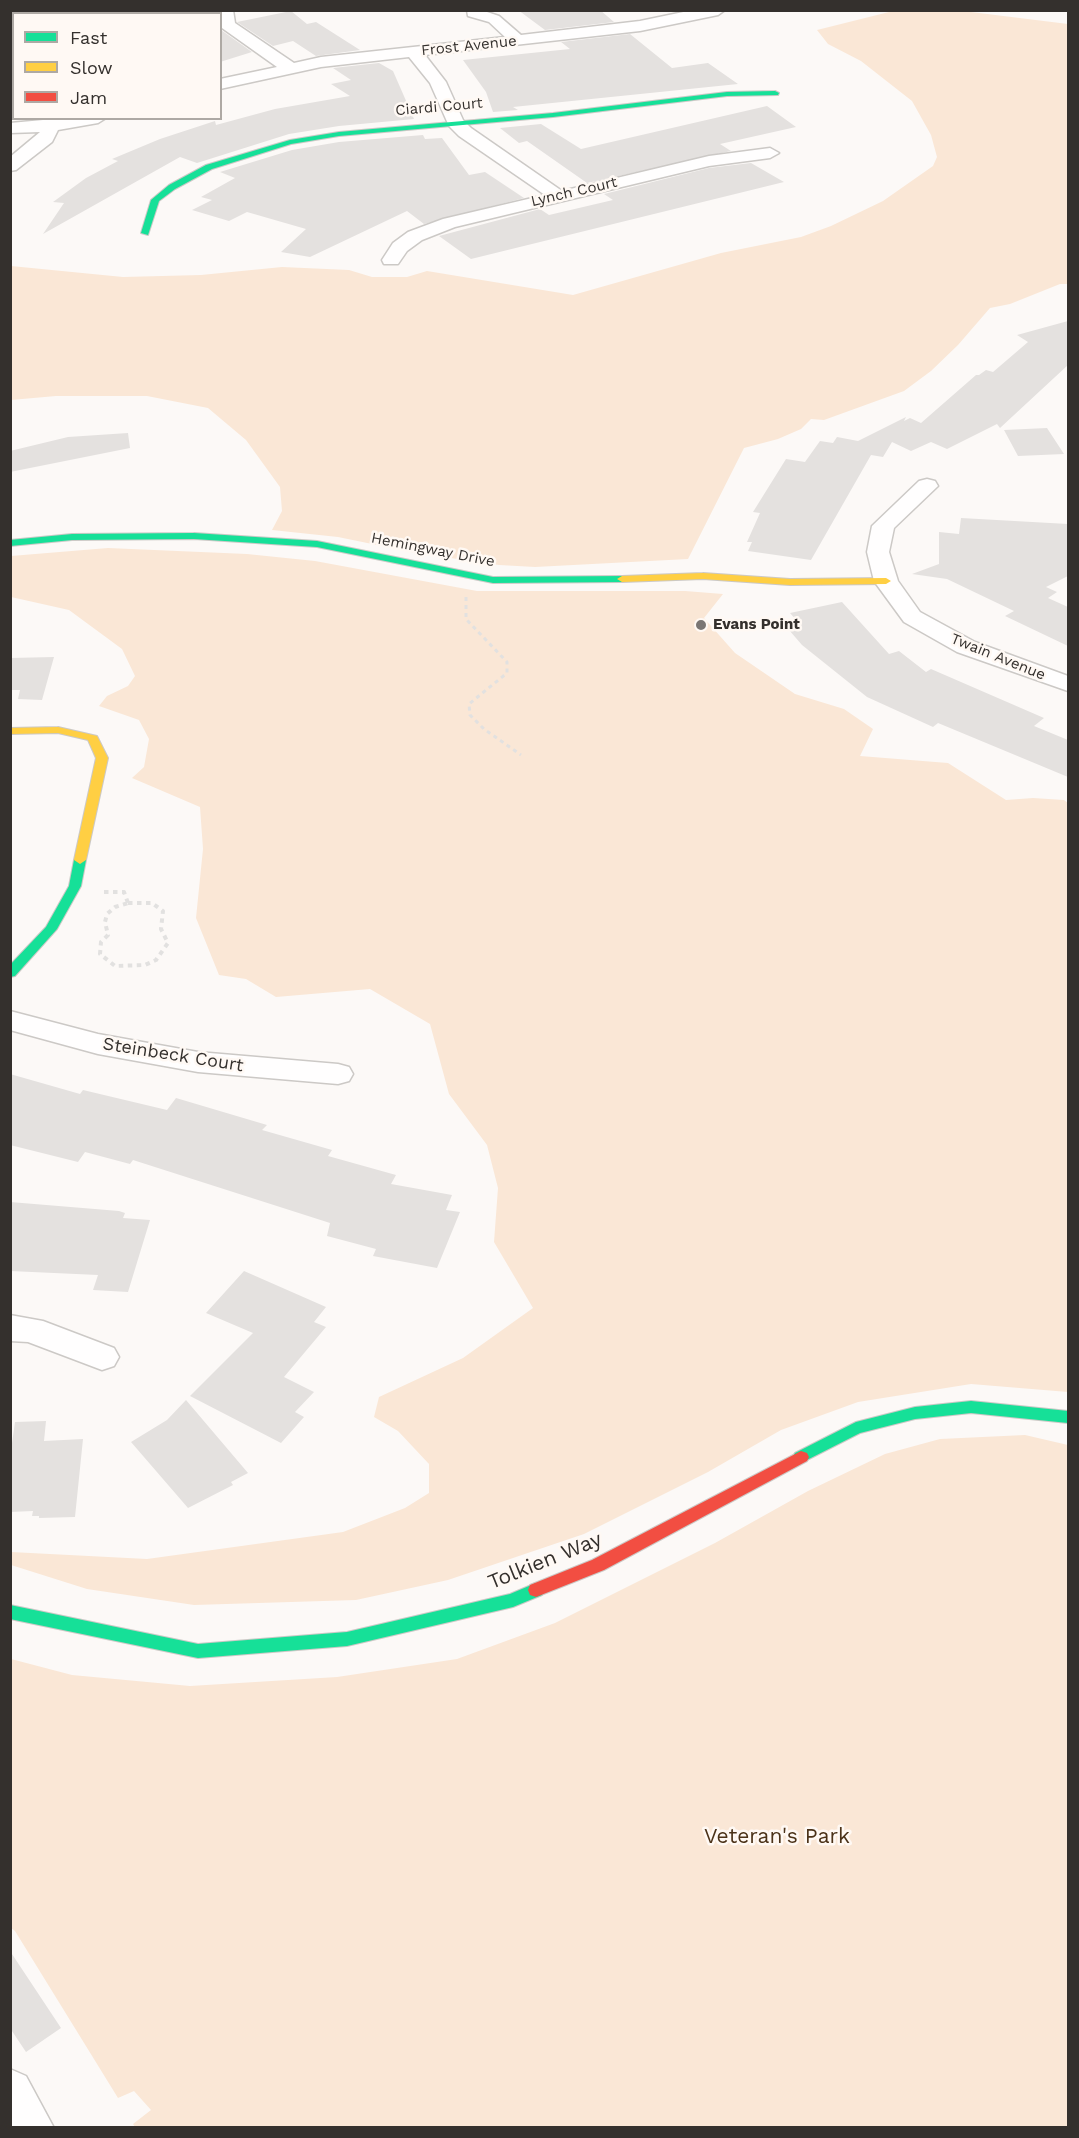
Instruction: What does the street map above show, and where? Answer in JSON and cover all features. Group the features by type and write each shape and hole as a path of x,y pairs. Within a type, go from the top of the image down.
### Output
{"street":[{"path":"225,10 227,31 290,68"},
{"name":"Frost Avenue","path":"222,84 290,68 413,51 640,26 718,10"},
{"path":"473,13 494,19 519,41"},
{"path":"413,51 438,82 455,122 465,132 557,195"},
{"name":"Ciardi Court","path":"145,233 155,200 209,167 248,153 339,134 553,115 727,94 775,93"},
{"path":"10,128 51,126 86,120"},
{"path":"10,166 46,138 51,126"},
{"name":"Lynch Court","path":"391,260 400,247 415,236 448,223 557,195 709,161 770,153"},
{"name":"Twain Avenue","path":"927,486 883,526 878,552 886,581 912,616 921,622 966,647 1068,684"},
{"name":"Hemingway Drive","path":"10,543 72,537 194,536 317,544 493,580 566,581 703,576 790,582 886,581"},
{"path":"10,731 58,730 93,738 102,758 75,886 51,929 10,973"},
{"name":"Steinbeck Court","path":"10,1020 98,1044 198,1062 338,1074"},
{"path":"10,1328 31,1330 102,1357"},
{"name":"Tolkien Way","path":"10,1612 198,1652 348,1639 513,1600 598,1565 856,1428 915,1413 971,1407 1068,1417"},
{"path":"10,2091 32,2127"}],"path":[{"path":"467,588 464,606 466,619 485,636 507,662 507,673 469,704 470,715 484,729 521,755"},
{"path":"97,892 124,892 128,903"},
{"path":"128,903 152,903 163,911 162,929 168,943 156,960 145,965 115,966 100,954 101,942 108,935 105,922 107,914 115,907 128,903"}],"green space":[{"path":"893,11 963,11 1068,24 1068,284 1060,284 1010,304 990,308 958,345 931,371 904,391 824,420 811,419 801,429 778,439 744,448 688,559 535,567 499,565 416,553 338,537 272,530 282,511 280,487 246,440 208,408 147,396 56,396 11,400 11,266 123,277 201,275 282,267 349,270 372,277 407,277 427,271 573,295 721,253 801,237 831,226 883,201 933,166 937,157 931,135 912,101 861,61 828,44 817,30"},
{"path":"108,548 247,554 315,561 477,591 685,591 723,594 704,618 735,653 795,694 844,709 873,729 860,756 948,763 1006,800 1033,798 1064,800 1068,803 1068,1392 971,1384 858,1402 781,1430 708,1472 584,1534 448,1580 356,1600 194,1605 87,1589 11,1565 11,1552 147,1559 343,1532 405,1508 429,1493 429,1464 398,1431 374,1417 379,1397 463,1358 533,1308 494,1242 498,1188 487,1145 449,1094 430,1024 370,989 276,997 246,979 219,975 196,918 203,849 200,807 132,778 144,767 149,739 139,720 99,706 107,696 128,686 135,676 122,649 69,610 11,597 11,556"},
{"name":"Veteran's Park","path":"1025,1435 1068,1445 1068,2127 135,2127 133,2124 151,2110 134,2091 118,2098 11,1928 11,1659 72,1675 190,1686 337,1677 457,1659 555,1623 715,1543 808,1491 885,1454 940,1439"}],"building":[{"path":"518,10 600,10 614,22 545,30"},
{"path":"291,11 307,24 316,22 360,50 316,56 293,41 273,46 237,22"},
{"path":"222,31 252,52 222,61"},
{"path":"630,34 672,68 708,63 738,84 513,107 518,110 493,112 486,92 463,60 570,49 561,42"},
{"path":"379,63 393,71 414,119 339,126 289,134 197,163 180,157 43,234 64,203 53,202 86,178 118,161 112,159 160,139 215,121 216,125 275,109 350,96 331,84 351,80 333,68"},
{"path":"767,106 796,127 720,144 731,151 587,183 527,141 519,143 500,128 541,124 581,149"},
{"path":"423,135 425,139 442,138 469,175 485,172 524,198 424,224 407,211 310,257 281,252 306,229 247,212 229,221 192,210 212,200 201,197 235,178 220,172 292,150 339,142"},
{"path":"751,163 784,182 471,259 439,236 540,209 549,215 613,200 604,194 709,168"},
{"path":"1068,321 1068,365 1000,428 997,424 947,449 931,442 911,451 892,442 883,457 871,455 811,560 748,551 752,542 747,542 760,513 753,512 786,459 805,462 820,441 833,443 837,437 858,441 906,417 904,421 910,418 921,423 976,375 986,370 993,372 1028,342 1017,335"},
{"path":"1047,428 1064,454 1018,456 1004,430"},
{"path":"128,433 130,448 10,472 10,451 68,437"},
{"path":"961,518 1068,524 1068,576 1046,587 1057,592 1048,598 1068,607 1068,646 1005,616 1014,611 947,579 912,574 939,564 939,532 959,534"},
{"path":"842,602 889,654 899,651 926,672 931,669 1044,718 1034,726 1068,740 1068,777 938,723 933,727 867,697 802,645 783,623 797,621 790,613"},
{"path":"54,657 42,700 18,699 20,690 10,690 10,658"},
{"path":"10,1074 80,1094 83,1090 167,1110 176,1098 267,1125 262,1130 332,1150 328,1156 396,1175 391,1184 452,1195 446,1210 460,1212 437,1268 373,1256 376,1249 327,1236 330,1223 133,1160 130,1164 85,1152 78,1162 10,1145"},
{"path":"10,1202 119,1211 125,1213 123,1218 150,1220 128,1292 93,1290 98,1275 10,1271"},
{"path":"244,1271 326,1307 314,1322 326,1327 284,1377 314,1392 295,1412 304,1417 281,1443 190,1396 253,1333 206,1313"},
{"path":"186,1400 248,1473 231,1482 233,1485 188,1508 131,1442 167,1420"},
{"path":"46,1421 44,1441 83,1439 75,1517 39,1518 39,1516 32,1516 33,1511 10,1512 10,1457 15,1422"},
{"path":"10,1951 61,2028 26,2052 10,2028"}],"traffic: fast":[{"path":"28,12 31,10"},
{"path":"145,233 155,200 172,187 209,167 290,142 339,134 553,115 727,94 775,93"},
{"path":"10,543 72,537 194,536 317,544 493,580 622,579"},
{"path":"10,973 51,929 75,886 80,860"},
{"path":"801,1457 856,1428 915,1413 971,1407 1068,1417"},
{"path":"10,1612 198,1651 347,1639 513,1600 536,1590"}],"traffic: slow":[{"path":"622,579 703,576 790,582 886,581"},
{"path":"10,731 58,730 93,738 102,758 80,860"}],"traffic: jam":[{"path":"536,1590 598,1565 801,1457"}],"place":[{"name":"Evans Point","path":"701,625"}]}
